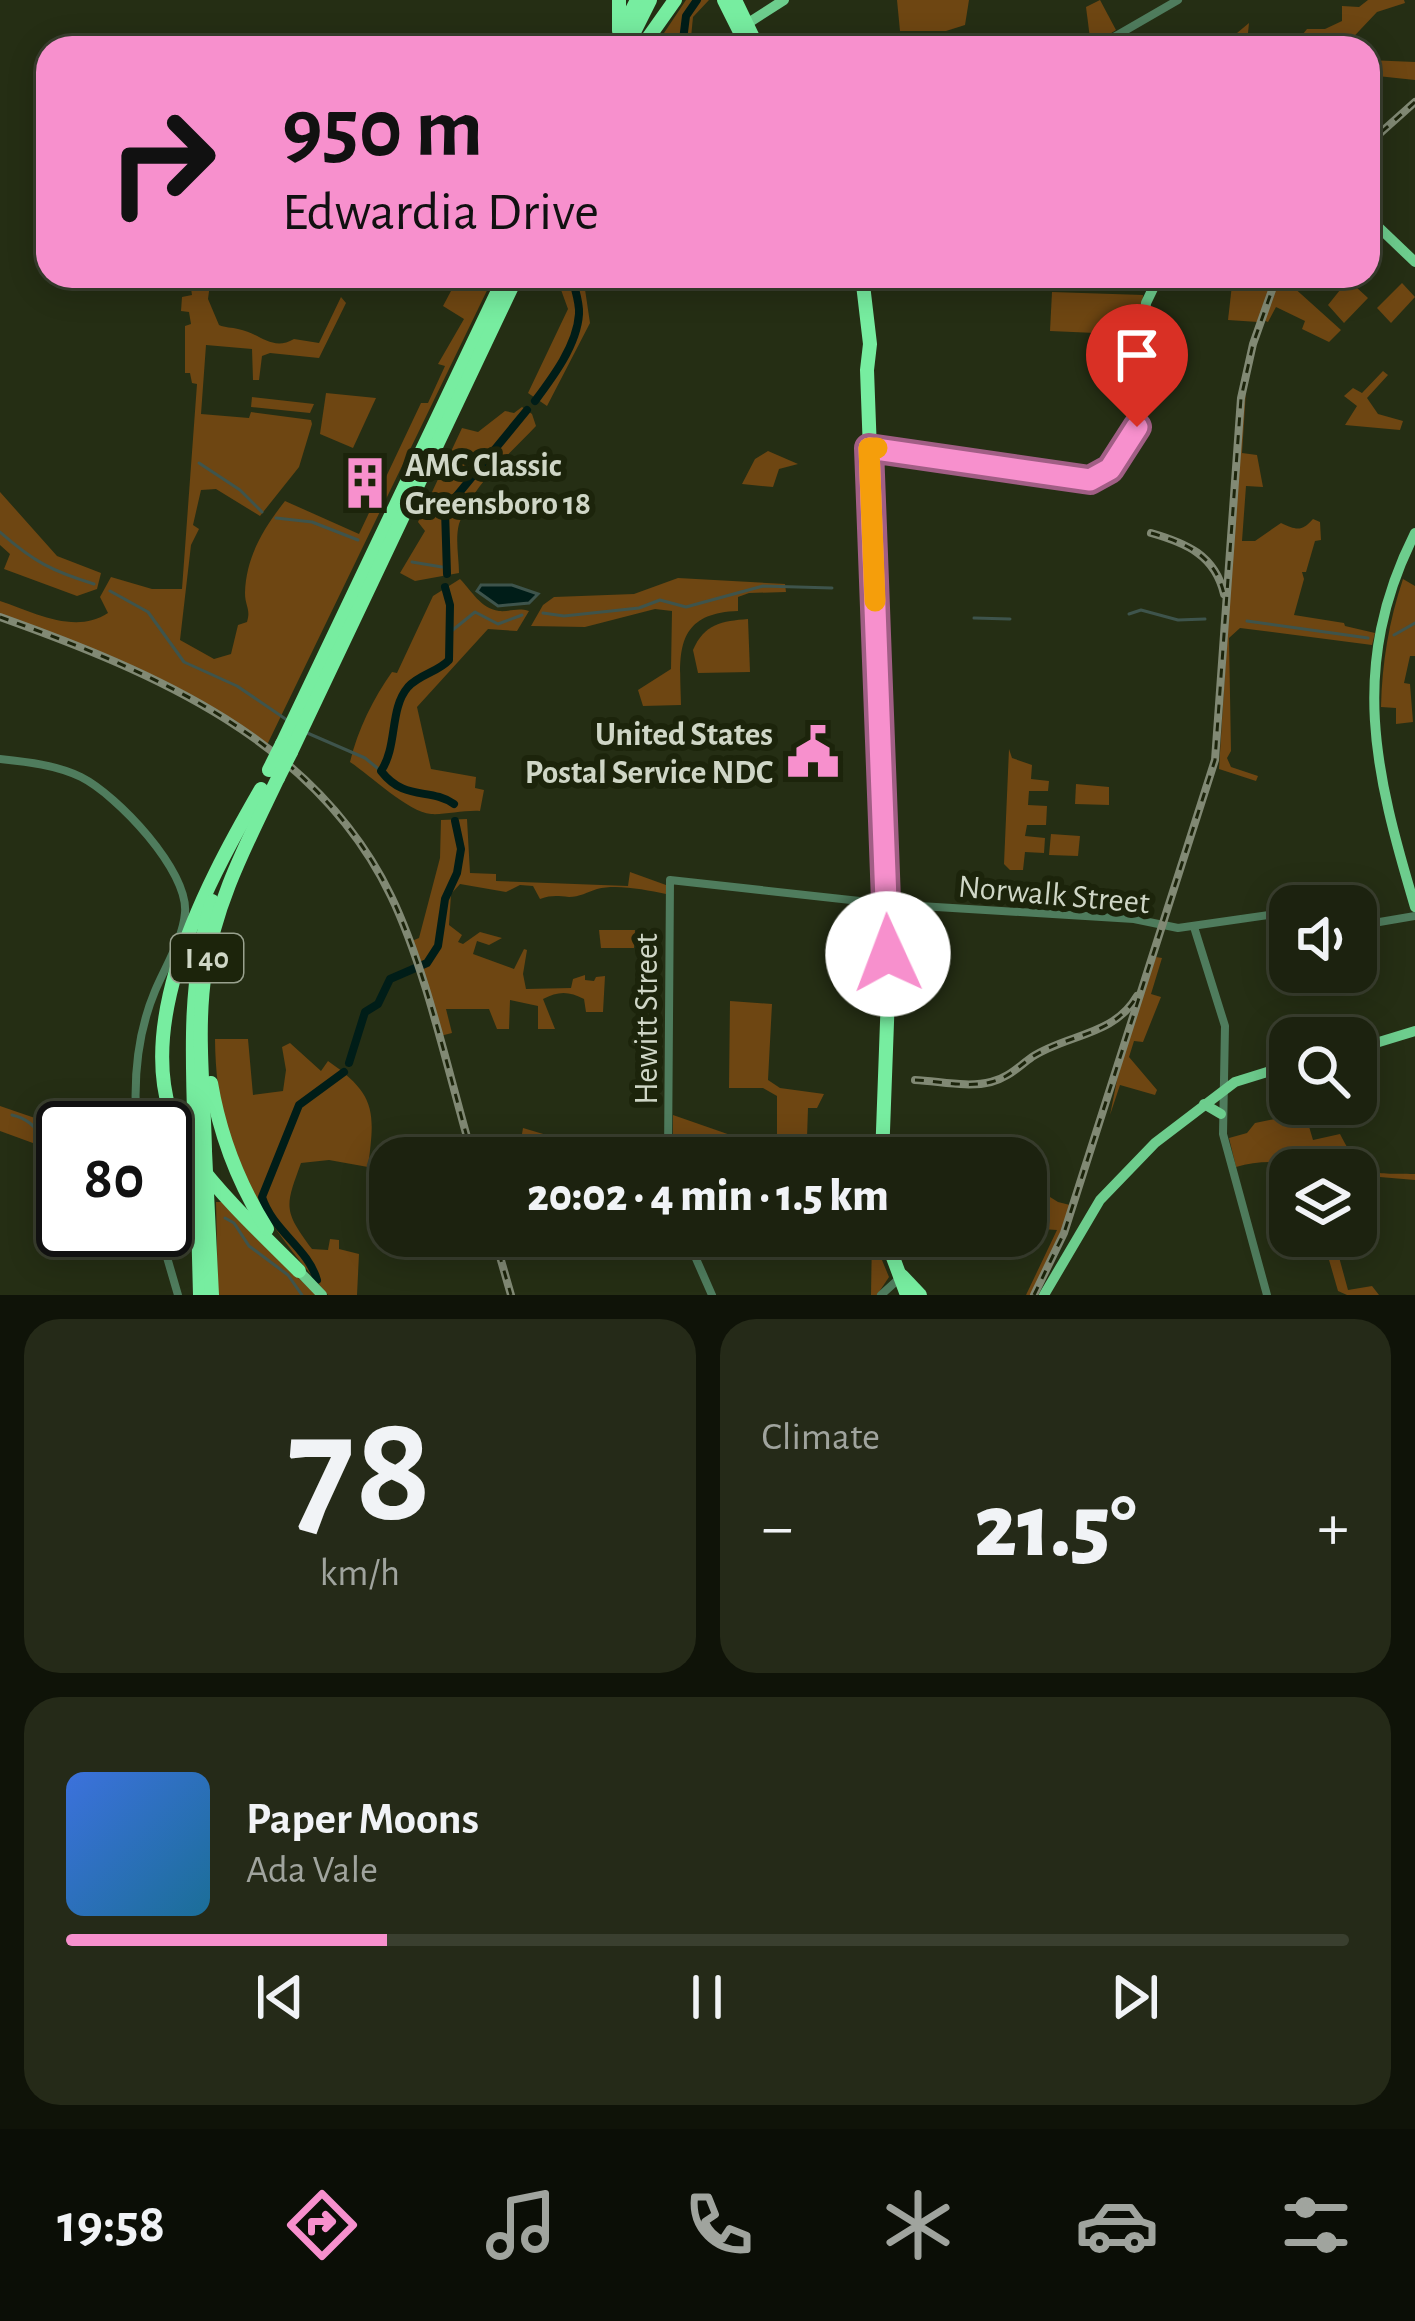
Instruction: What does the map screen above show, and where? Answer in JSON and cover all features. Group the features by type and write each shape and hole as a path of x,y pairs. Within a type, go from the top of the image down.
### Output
{"highway":[{"path":"620,0 620,36"},
{"path":"623,36 637,0"},
{"path":"625,36 650,0"},
{"path":"650,36 675,0"},
{"path":"724,0 750,36"},
{"path":"735,0 745,36"},
{"name":"I 40","path":"200,1145 202,1003 220,907 274,774 499,288"},
{"name":"I 40","path":"286,748 512,288"},
{"path":"855,288 866,351 887,904 889,1002 883,1137"},
{"path":"864,288 869,327 866,351"},
{"name":"I 40","path":"212,1295 193,997 200,943 214,891 261,789 274,774"},
{"path":"261,789 182,950 163,1030 162,1075 171,1115 192,1156 299,1271"},
{"path":"202,1003 207,1059 225,1145 246,1194 299,1271"},
{"name":"I 40","path":"200,1295 202,1187"},
{"path":"894,1257 907,1295"},
{"path":"902,1276 920,1295"}],"main road":[{"path":"743,26 784,0"},
{"path":"1380,228 1415,262"},
{"path":"869,448 1097,479 1110,469 1137,427 1146,303 1153,288"},
{"path":"1415,533 1389,599 1376,665 1374,728 1384,800 1415,907"},
{"path":"1377,1043 1415,1031"},
{"path":"1044,1295 1100,1200 1163,1136 1222,1090 1269,1070"},
{"path":"1204,1105 1221,1114"},
{"path":"299,1271 322,1295"}],"street":[{"path":"1116,36 1178,0"},
{"path":"0,759 53,767 96,785 129,815 180,883 184,919 141,1040 138,1101"},
{"name":"Norwalk Street","path":"670,880 887,904 1126,918 1194,927 1269,915"},
{"name":"Hewitt Street","path":"668,1137 670,880"},
{"path":"1377,922 1415,916"},
{"path":"1194,927 1225,1026 1224,1140 1267,1295"},
{"path":"167,1257 178,1295"},
{"path":"695,1257 712,1295"},
{"path":"881,1295 902,1276"}],"shaded area":[{"path":"686,0 709,0 693,17 691,36 662,36"},
{"path":"897,0 969,0 965,25 946,31 900,31"},
{"path":"1100,0 1116,30 1107,36 1090,36 1086,7"},
{"path":"1368,0 1405,3 1377,12 1354,36 1301,36 1307,29 1325,29 1342,21 1342,6 1359,7"},
{"path":"1249,23 1248,36 1233,36"},
{"path":"1380,61 1415,62 1415,80 1380,76"},
{"path":"1402,283 1415,297 1391,323 1377,308"},
{"path":"191,288 209,288 208,299 219,325 272,343 294,339 319,343 341,297 346,303 319,358 270,353 262,356 259,380 253,380 252,349 206,345 201,414 249,418 251,412 311,420 312,424 299,467 260,516 216,489 201,490 180,640 214,659 231,654 238,625 247,622 245,593 252,555 285,501 359,534 421,403 428,403 445,366 438,364 464,319 443,306 453,288 488,288 267,745 171,684 0,614 0,601 68,622 95,619 108,613 100,597 111,577 152,589 182,589 197,384 185,373 185,326 191,324 189,312 181,311 182,297 192,295"},
{"path":"560,288 585,288 590,323 547,406 528,393 568,309"},
{"path":"1232,288 1271,288 1258,322 1228,320"},
{"path":"1276,288 1294,288 1341,330 1329,342 1302,329 1305,321 1276,307 1268,322 1263,320"},
{"path":"1342,288 1357,288 1368,298 1344,323 1328,305"},
{"path":"1052,292 1143,295 1141,335 1050,331"},
{"path":"1383,371 1388,375 1367,398 1378,414 1403,421 1400,430 1345,425 1357,406 1344,396 1353,388 1362,393"},
{"path":"1246,391 1242,453 1257,455 1263,487 1246,486 1242,541 1255,541 1281,523 1298,528 1313,519 1320,522 1321,540 1315,541 1306,572 1302,572 1294,615 1375,633 1372,645 1240,628 1229,638 1231,751 1227,758 1231,767 1258,776 1256,781 1219,769"},
{"path":"326,393 376,398 353,448 320,434"},
{"path":"252,397 314,404 310,413 251,407"},
{"path":"522,407 532,414 536,426 492,471 465,510 458,530 459,573 415,581 400,573 425,531 418,522 462,428 478,432 505,411 514,413"},
{"path":"768,451 798,464 779,469 773,487 742,484 755,459"},
{"path":"0,492 57,556 101,573 97,589 77,596 4,569 10,554 0,545"},
{"path":"678,578 785,584 786,592 738,597 738,611 701,620 691,629 681,655 681,705 643,706 638,690 671,669 672,611 655,609 585,627 531,626 543,605 554,597 634,594"},
{"path":"460,579 492,609 529,611 517,631 488,629 417,707 431,769 476,777 475,788 484,790 480,811 431,814 401,800 350,762 367,715 392,672 397,673 433,596"},
{"path":"1403,579 1415,586 1415,656 1410,656 1404,683 1410,684 1413,722 1396,724 1396,708 1381,707 1390,626"},
{"path":"748,619 750,672 698,673 693,650 703,634 722,623"},
{"path":"1009,749 1012,758 1032,765 1031,779 1049,781 1048,791 1029,791 1028,805 1047,806 1046,825 1027,825 1025,836 1045,838 1044,853 1025,852 1023,870 1010,870 1004,864"},
{"path":"1076,784 1109,787 1109,805 1075,804"},
{"path":"467,819 470,873 496,874 496,881 628,886 630,872 666,885 666,894 614,887 540,899 533,886 520,885 506,892 460,884 451,894 449,925 462,935 458,942 463,944 480,932 502,938 489,945 477,941 473,954 514,969 527,950 526,989 571,988 573,979 585,975 585,980 594,981 605,976 603,1012 586,1012 584,999 573,994 554,994 543,999 555,1029 538,1029 538,1006 510,1000 509,1029 497,1029 489,1009 446,1009 452,1033 440,1036 412,941 419,938 440,858 441,820"},
{"path":"1051,834 1080,836 1078,856 1049,855"},
{"path":"599,930 635,930 634,948 601,948"},
{"path":"1156,957 1162,958 1151,994 1161,997 1143,1042 1134,1041 1129,1057 1157,1090 1155,1095 1120,1085 1110,1115 1120,1065"},
{"path":"730,1001 772,1004 768,1080 780,1088 824,1094 817,1108 808,1108 807,1137 777,1137 777,1096 763,1088 729,1088"},
{"path":"215,1039 248,1039 253,1095 283,1091 282,1047 290,1043 321,1071 328,1061 364,1095 372,1132 368,1167 329,1160 301,1163 290,1199 292,1216 312,1249 328,1250 330,1239 339,1240 339,1249 359,1254 357,1295 328,1295 261,1207 232,1147 217,1079"},
{"path":"0,1106 36,1118 36,1144 0,1131"},
{"path":"673,1115 736,1137 673,1137"},
{"path":"1255,1123 1309,1125 1313,1140 1340,1134 1349,1149 1269,1149 1269,1162 1236,1167 1229,1138 1247,1133"},
{"path":"523,1128 550,1136 550,1137 522,1137"},
{"path":"1377,1172 1415,1174 1415,1180 1377,1177"},
{"path":"1047,1195 1070,1205 1051,1262 1032,1295 1026,1295 1047,1257 1057,1230 1047,1229"},
{"path":"216,1202 224,1202 316,1295 218,1295"},
{"path":"872,1257 881,1257 889,1277 877,1295 871,1295"},
{"path":"1328,1257 1339,1257 1348,1290 1372,1286 1379,1295 1347,1295 1338,1291"}],"water":[{"path":"481,585 512,585 538,594 529,603 498,606 477,591"}],"waterway":[{"path":"684,36 686,16 697,0"},
{"path":"535,401 574,337 579,314 575,288"},
{"path":"447,574 445,510 527,410"},
{"path":"199,463 240,490 262,512"},
{"path":"276,518 312,522 358,540"},
{"path":"0,532 44,564 94,584"},
{"path":"412,562 448,568"},
{"path":"543,613 564,616 639,608 660,600 686,607 763,586 832,588"},
{"path":"445,587 450,605 449,660 413,683 402,696 381,771 399,787 454,804"},
{"path":"110,591 148,612 184,662 237,686 287,720"},
{"path":"1129,614 1141,610 1178,620 1205,619"},
{"path":"449,633 475,612 498,624 522,615"},
{"path":"974,618 1010,619"},
{"path":"1247,621 1368,638"},
{"path":"1394,635 1415,623"},
{"path":"305,732 365,758 381,771"},
{"path":"349,1063 365,1012 378,1004 390,979 427,963 438,946 445,899 461,849 455,821"},
{"path":"317,1280 262,1197 299,1105 344,1072"},
{"path":"12,1115 36,1130"},
{"path":"225,1218 249,1246 288,1275 302,1295"}],"railway":[{"path":"1380,133 1415,102"},
{"path":"1034,1295 1064,1233 1215,760 1241,398 1273,288"},
{"path":"1151,533 1176,541 1206,560 1224,594"},
{"path":"0,617 172,688 275,754 320,794 359,841 404,925 467,1137"},
{"path":"915,1080 972,1084 997,1080 1046,1049 1103,1027 1137,996"},
{"path":"500,1257 511,1295"}],"slow traffic":[{"path":"875,601 869,448 877,448"}],"place":[{"name":"AMC Classic Greensboro 18","path":"365,483"},
{"name":"United States Postal Service NDC","path":"813,752"}],"route":[{"path":"888,954 869,448 1090,480 1110,469 1137,427"}]}
